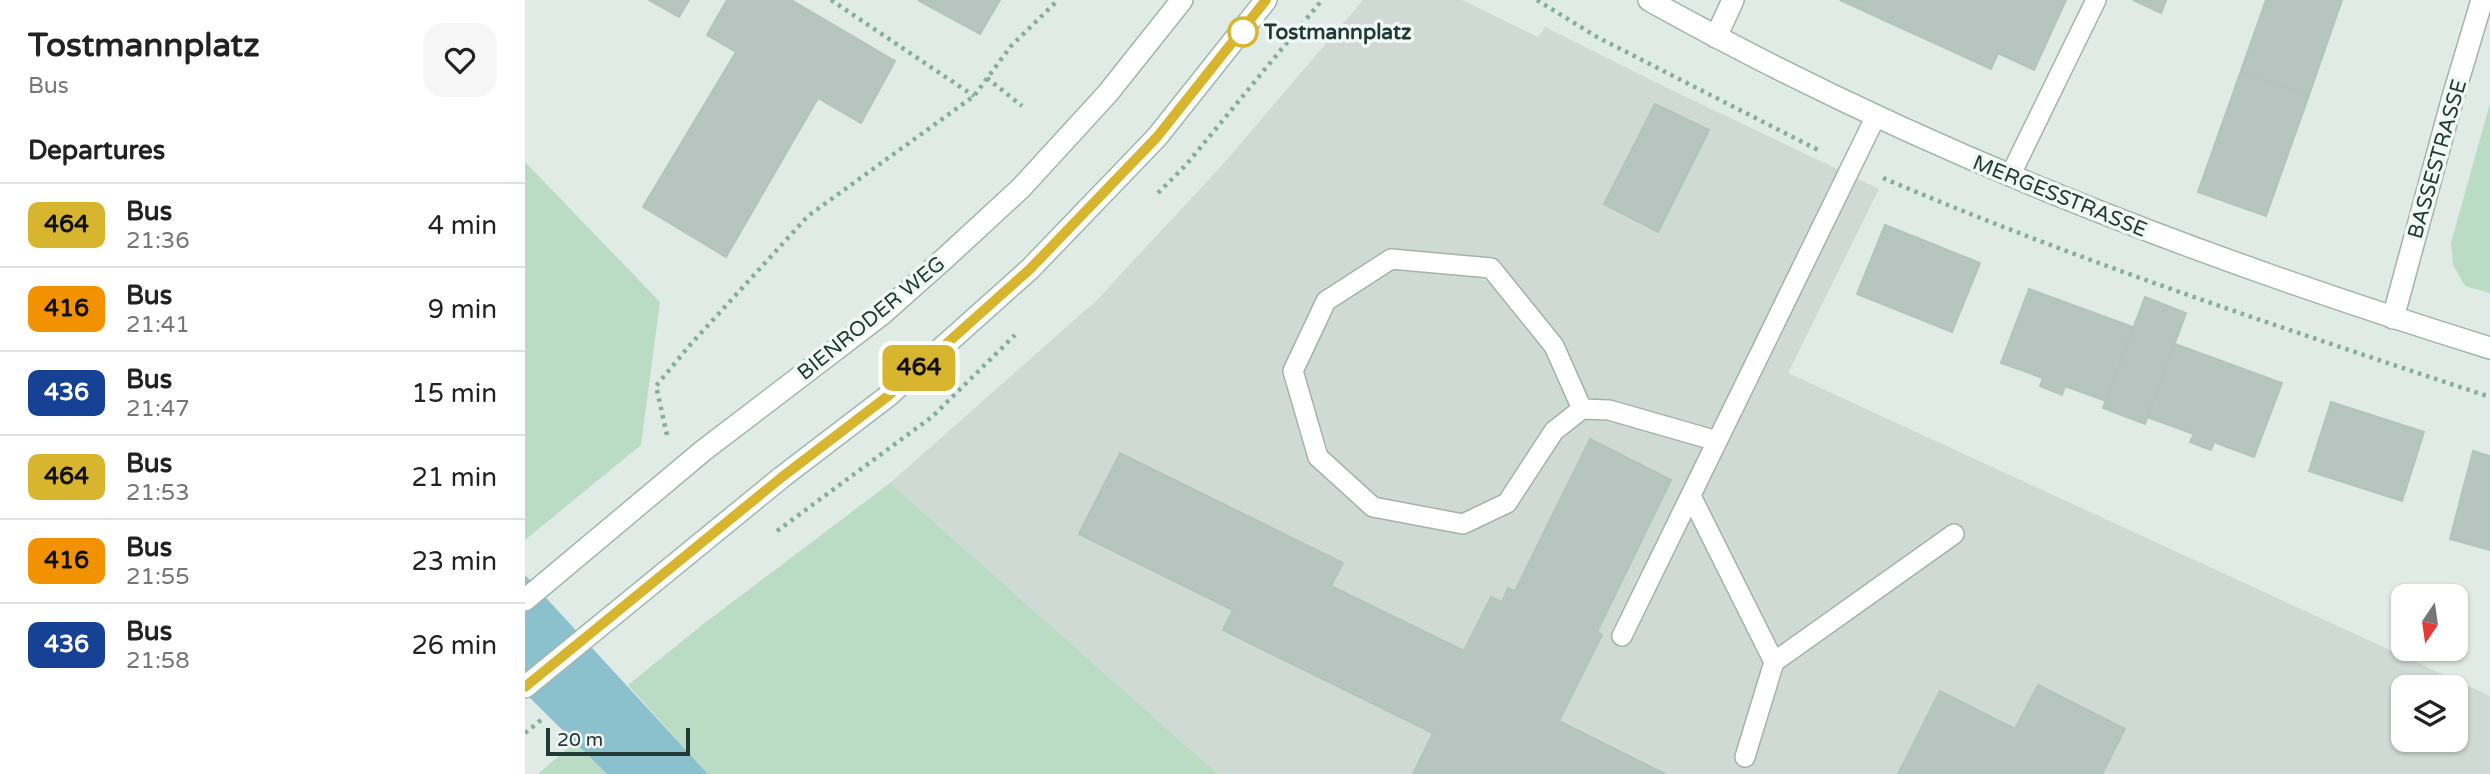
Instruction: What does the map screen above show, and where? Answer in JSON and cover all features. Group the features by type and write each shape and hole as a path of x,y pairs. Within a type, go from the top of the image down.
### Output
{"main road":[{"name":"BIENRODER WEG","path":"525,600 704,450 881,315 1021,188 1108,93 1182,0"},
{"path":"525,687 782,477 888,396 1030,269 1157,137 1266,0"},
{"name":"MERGESSTRASSE","path":"1649,0 1716,37 1876,116 2010,176 2161,237 2490,348"},
{"path":"1716,37 1733,0"},
{"name":"BASSESTRASSE","path":"2393,317 2482,0"}],"lane":[{"path":"2010,176 2096,0"},
{"path":"1622,636 1876,116"},
{"path":"1582,409 1554,346 1491,268 1391,259 1326,301 1293,371 1318,457 1354,491 1373,507 1462,524 1507,503 1554,431 1582,409 1609,410 1717,441"},
{"path":"1691,496 1774,662"},
{"path":"1745,757 1774,662 1954,534"}],"path":[{"path":"831,0 974,96"},
{"path":"668,440 656,386 690,345 809,216 974,96 1011,46 1058,0"},
{"path":"1537,0 1597,37 1808,146 1852,165 2052,245 2348,350 2490,397"},
{"path":"987,78 1023,106"}],"shaded area":[{"path":"1363,0 1462,0 1538,37 1545,27 1879,189 1788,373 2391,650 2391,662 2416,662 2444,675 2391,675 2391,752 2468,752 2468,686 2490,696 2490,774 1218,774 890,483 1097,300 1224,163"}],"green space":[{"path":"2490,103 2490,293 2465,286 2453,265 2451,243"},
{"path":"525,162 660,302 641,445 525,540"},
{"path":"890,483 1218,774 708,774 628,685 702,625"},
{"path":"575,742 607,774 538,774"}],"water":[{"path":"525,575 708,774 607,774 525,693"}],"building":[{"path":"649,0 689,0 679,17"},
{"path":"727,0 791,0 895,61 861,123 818,98 726,257 643,207 736,52 707,35"},
{"path":"918,0 1000,0 980,34"},
{"path":"1840,0 2066,0 2034,70 1998,53 1991,69"},
{"path":"2133,0 2166,0 2161,13"},
{"path":"2266,0 2342,0 2309,95 2241,71"},
{"path":"2241,71 2309,95 2266,216 2198,192"},
{"path":"1655,104 1709,130 1658,232 1604,204"},
{"path":"1885,225 1980,263 1952,332 1857,294"},
{"path":"2029,289 2133,327 2106,401 2065,386 2062,395 2040,386 2043,378 2001,363"},
{"path":"2145,297 2186,313 2145,424 2103,408"},
{"path":"2175,344 2282,383 2254,457 2214,442 2211,450 2190,442 2194,434 2147,417"},
{"path":"2331,402 2424,432 2402,501 2309,471"},
{"path":"1590,439 1671,480 1597,632 1602,635 1559,721 1665,774 1413,774 1433,733 1223,630 1233,610 1079,534 1120,453 1343,563 1331,586 1464,651 1491,597 1502,602 1508,588 1515,591"},
{"path":"2473,451 2490,456 2490,550 2450,539"},
{"path":"2038,685 2125,729 2102,774 1898,774 1940,691 2015,729"}],"bus line":[{"name":"464","path":"525,687 782,477 888,396 1030,269 1157,137 1266,0"}],"place":[{"name":"Tostmannplatz","path":"1243,32"}]}
